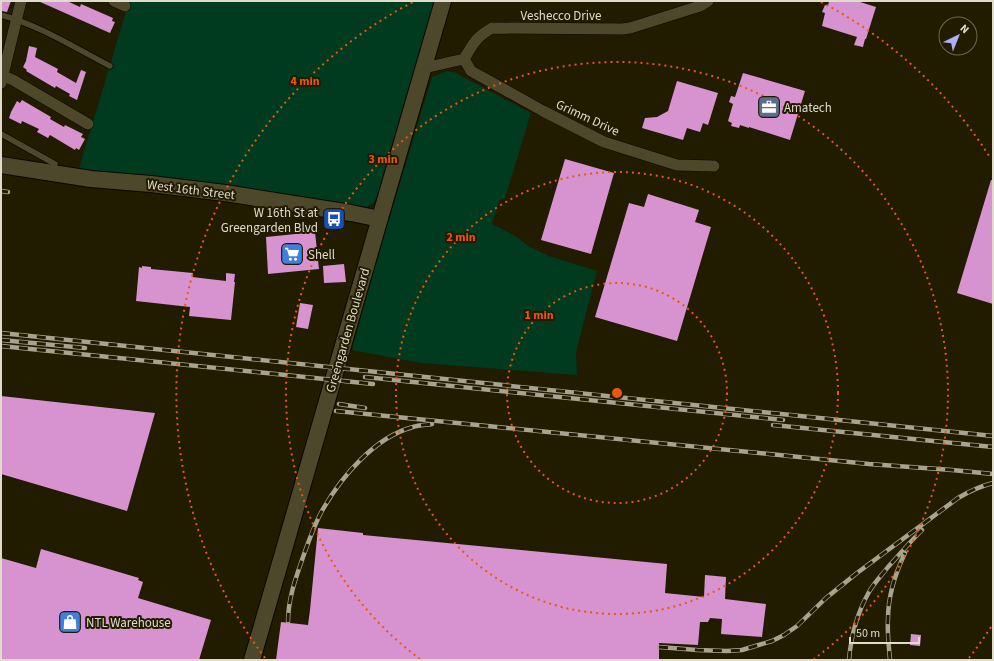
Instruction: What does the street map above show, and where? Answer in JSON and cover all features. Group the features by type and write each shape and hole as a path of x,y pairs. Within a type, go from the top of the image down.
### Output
{"street":[{"path":"21,1 2,78 13,80 88,124"},
{"path":"114,1 125,6"},
{"name":"Greengarden Boulevard","path":"252,660 444,1"},
{"name":"Veshecco Drive","path":"464,59 473,43 482,34 492,28 622,29 630,28 700,6 708,1"},
{"path":"424,68 464,59"},
{"name":"Grimm Drive","path":"464,59 471,71 542,111 604,142 677,165 714,166"},
{"name":"West 16th Street","path":"1,165 91,179 151,184 231,194 380,219"}],"lane":[{"path":"1,15 17,19 110,66"},
{"path":"1,134 55,164"}],"green space":[{"path":"129,1 435,1 378,195 373,203 364,209 78,172"},
{"path":"447,71 454,72 531,113 505,198 499,201 492,224 517,237 528,246 549,256 597,271 576,352 577,375 421,363 352,350 373,273 432,77"}],"building":[{"path":"1,1 11,1 7,12 1,11"},
{"path":"38,1 67,1 80,7 81,4 113,18 112,21 115,22 110,33"},
{"path":"829,1 857,1 876,7 863,47 854,45 857,37 822,26 825,13 822,12 825,5 828,6"},
{"path":"29,46 37,48 35,57 58,69 57,72 76,83 81,70 86,72 77,100 56,86 55,88 26,71 27,70 23,67 26,61"},
{"path":"743,73 805,91 790,140 749,127 740,125 739,128 731,126 732,123 728,121 733,104 729,102 731,96 735,97"},
{"path":"677,81 718,93 708,125 703,123 700,132 687,128 683,140 642,128 645,118 657,117 668,111"},
{"path":"22,100 51,117 50,119 64,127 65,125 83,134 81,137 85,139 79,150 76,148 75,150 50,135 48,138 37,132 39,129 22,121 21,124 9,118 17,101 20,103"},
{"path":"565,159 614,173 591,254 541,240"},
{"path":"991,180 993,180 993,304 957,293"},
{"path":"648,194 699,210 695,222 711,227 677,341 595,317 629,203 644,207"},
{"path":"315,232 319,269 268,274 266,237"},
{"path":"344,264 346,282 324,283 323,266"},
{"path":"142,266 151,267 151,269 193,273 192,277 226,281 226,273 235,274 231,320 189,316 190,307 136,301 139,267 142,268"},
{"path":"300,303 313,305 308,329 296,327"},
{"path":"1,396 155,413 127,511 1,474"},
{"path":"318,528 363,533 363,535 667,564 665,593 704,597 705,575 726,577 725,599 766,604 762,637 721,634 722,619 710,618 708,622 700,622 698,645 659,643 659,660 276,660 281,622 308,625"},
{"path":"41,549 139,578 138,580 143,582 138,598 211,620 199,660 1,660 1,558 36,568"},
{"path":"911,634 921,635 920,646 910,645"}],"railway":[{"path":"1,191 8,192"},
{"path":"1,333 993,436"},
{"path":"1,340 85,348"},
{"path":"1,346 373,384"},
{"path":"365,377 783,420"},
{"path":"339,404 365,408"},
{"path":"336,411 869,464 993,474"},
{"path":"288,622 292,590 297,575 317,521 331,496 361,459 386,439 413,427 432,424"},
{"path":"773,425 993,447"},
{"path":"659,647 727,651 742,650 772,641 797,626 826,598 857,573 958,498 975,489 993,483"},
{"path":"849,660 855,625 869,592 888,567 922,530"},
{"path":"890,660 888,629 889,602 895,577 905,553"}],"place":[{"name":"Amatech","path":"769,107"},
{"name":"W 16th St at Greengarden Blvd","path":"334,219"},
{"name":"Shell","path":"292,254"},
{"name":"NTL Warehouse","path":"70,622"}]}
